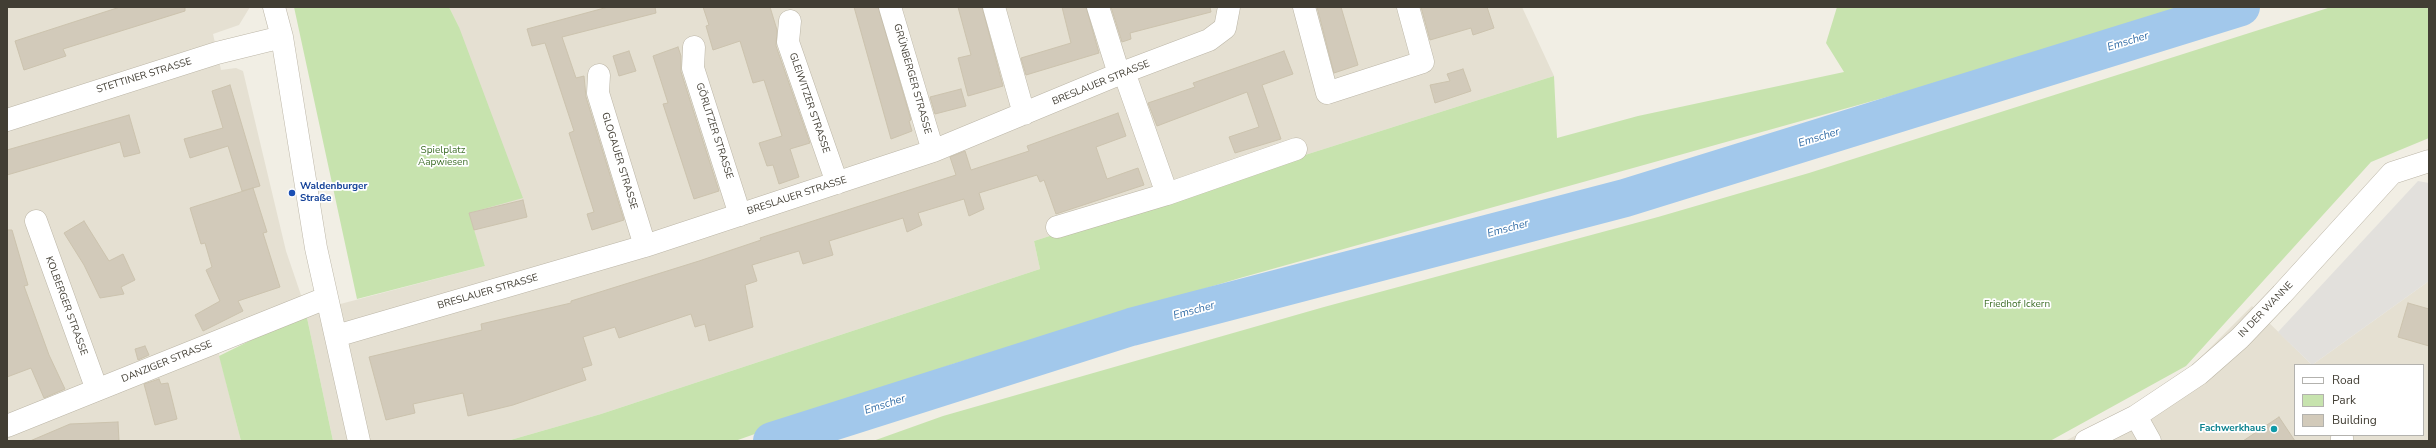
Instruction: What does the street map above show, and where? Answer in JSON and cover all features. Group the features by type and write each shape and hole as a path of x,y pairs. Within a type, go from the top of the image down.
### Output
{"street":[{"path":"274,7 282,37 298,144 326,298 359,441"},
{"name":"GRÜNBERGER STRASSE","path":"890,7 933,151"},
{"path":"994,7 1024,114"},
{"path":"1098,7 1121,73 1167,194"},
{"name":"BRESLAUER STRASSE","path":"336,336 645,246 933,151 1121,73 1209,40 1225,28 1228,7"},
{"path":"1304,7 1327,93 1423,62 1408,7"},
{"name":"GLEIWITZER STRASSE","path":"790,21 788,42 837,183"},
{"name":"STETTINER STRASSE","path":"7,120 217,53 282,37"},
{"name":"GÖRLITZER STRASSE","path":"694,47 693,68 740,215"},
{"name":"GLOGAUER STRASSE","path":"599,75 598,93 645,246"},
{"path":"1057,227 1167,194 1296,149"},
{"name":"IN DER WANNE","path":"2086,441 2136,416 2199,374 2240,338 2392,173 2429,161"},
{"name":"KOLBERGER STRASSE","path":"36,221 97,390"},
{"name":"DANZIGER STRASSE","path":"7,426 326,298"},
{"path":"2136,416 2150,441"}],"shaded area":[{"path":"7,7 250,7 239,25 213,34 221,70 236,68 243,71 286,251 302,298 214,334 241,441 7,441"},
{"path":"449,7 1522,7 1554,76 1034,241 1040,269 601,414 507,441 333,441 306,313 485,266 468,213 459,27"},
{"path":"2418,181 2429,183 2429,281 2313,364 2311,364 2278,332"},
{"path":"2429,281 2429,441 2065,441 2158,393 2188,370 2252,306 2311,364 2294,364 2294,436 2424,436 2424,364 2313,364"}],"green space":[{"name":"Spielplatz Aapwiesen","path":"294,7 449,7 459,27 523,198 469,213 485,266 357,299"},
{"path":"1837,7 2182,7 1969,74 1240,278 953,364 735,441 507,441 601,414 1040,269 1034,241 1554,76 1557,138 1638,116 1844,72 1826,43"},
{"name":"Friedhof Ickern","path":"2331,7 2429,7 2429,138 2371,162 2186,366 2050,441 873,441 943,416 1324,307 1658,217 1809,173"},
{"path":"306,313 333,441 241,441 219,356"}],"building":[{"path":"120,7 185,7 185,11 63,49 66,56 24,70 15,41"},
{"path":"608,7 655,7 656,13 562,37 576,78 584,76 586,97 624,220 592,230 587,214 594,212 569,133 574,131 545,43 532,46 527,29"},
{"path":"703,7 770,7 777,30 776,46 810,143 790,149 799,177 779,184 773,165 767,166 759,143 782,136 764,80 753,83 740,41 713,50 706,26 709,25"},
{"path":"854,7 878,7 911,120 909,121 912,131 891,139"},
{"path":"958,7 982,7 1003,86 968,96 958,58 971,55"},
{"path":"1062,7 1086,7 1099,53 1026,75 1021,58 1071,43"},
{"path":"1111,7 1210,7 1211,12 1130,33 1131,39 1122,42"},
{"path":"1317,7 1341,7 1358,65 1334,73"},
{"path":"1421,7 1487,7 1494,28 1473,35 1471,28 1430,40"},
{"path":"678,47 681,56 681,72 719,191 694,199 663,104 668,103 653,56"},
{"path":"629,51 636,71 619,76 613,56"},
{"path":"1284,51 1293,74 1262,85 1281,139 1235,153 1229,137 1259,127 1247,92 1157,126 1148,103 1195,87 1193,83"},
{"path":"1463,69 1471,91 1435,103 1430,85 1450,81 1447,74"},
{"path":"230,85 260,186 242,191 228,146 190,158 184,139 223,128 212,91"},
{"path":"961,89 966,106 935,114 930,97"},
{"path":"1118,113 1126,136 1096,147 1107,179 1138,168 1144,185 1056,214 1044,180 1040,182 1037,175 979,193 984,209 969,216 964,199 918,213 922,225 907,232 903,218 829,241 833,255 803,264 799,251 752,265 757,281 745,285 753,327 709,341 705,324 695,327 691,314 619,338 615,327 583,337 592,365 582,368 586,380 513,405 468,416 463,393 413,404 415,413 386,420 369,357 482,330 481,324 571,303 571,301 761,240 760,238 956,175 950,157 965,151 971,170 1029,151 1027,146"},
{"path":"129,115 140,153 124,157 120,142 7,175 7,150"},
{"path":"253,188 267,232 263,233 280,287 238,301 243,311 203,331 195,315 220,301 206,270 212,267 205,243 201,244 190,208"},
{"path":"523,200 527,217 474,230 469,213"},
{"path":"84,221 109,261 123,254 135,280 121,287 124,294 100,298 84,265 64,233"},
{"path":"7,230 12,230 28,285 24,286 49,355 65,389 44,398 31,368 7,377"},
{"path":"2408,303 2429,309 2429,346 2398,337"},
{"path":"145,346 149,355 138,360 135,349"},
{"path":"159,379 161,384 168,383 177,419 155,425 144,384"},
{"name":"Fachwerkhaus","path":"2279,417 2295,441 2243,441"},
{"path":"118,422 119,441 30,441 70,424"}],"waterway":[{"name":"Emscher","path":"772,441 1131,327 1625,198 2241,7"}],"place":[{"name":"Waldenburger Straße","path":"292,193"},
{"name":"Fachwerkhaus","path":"2274,429"}]}
